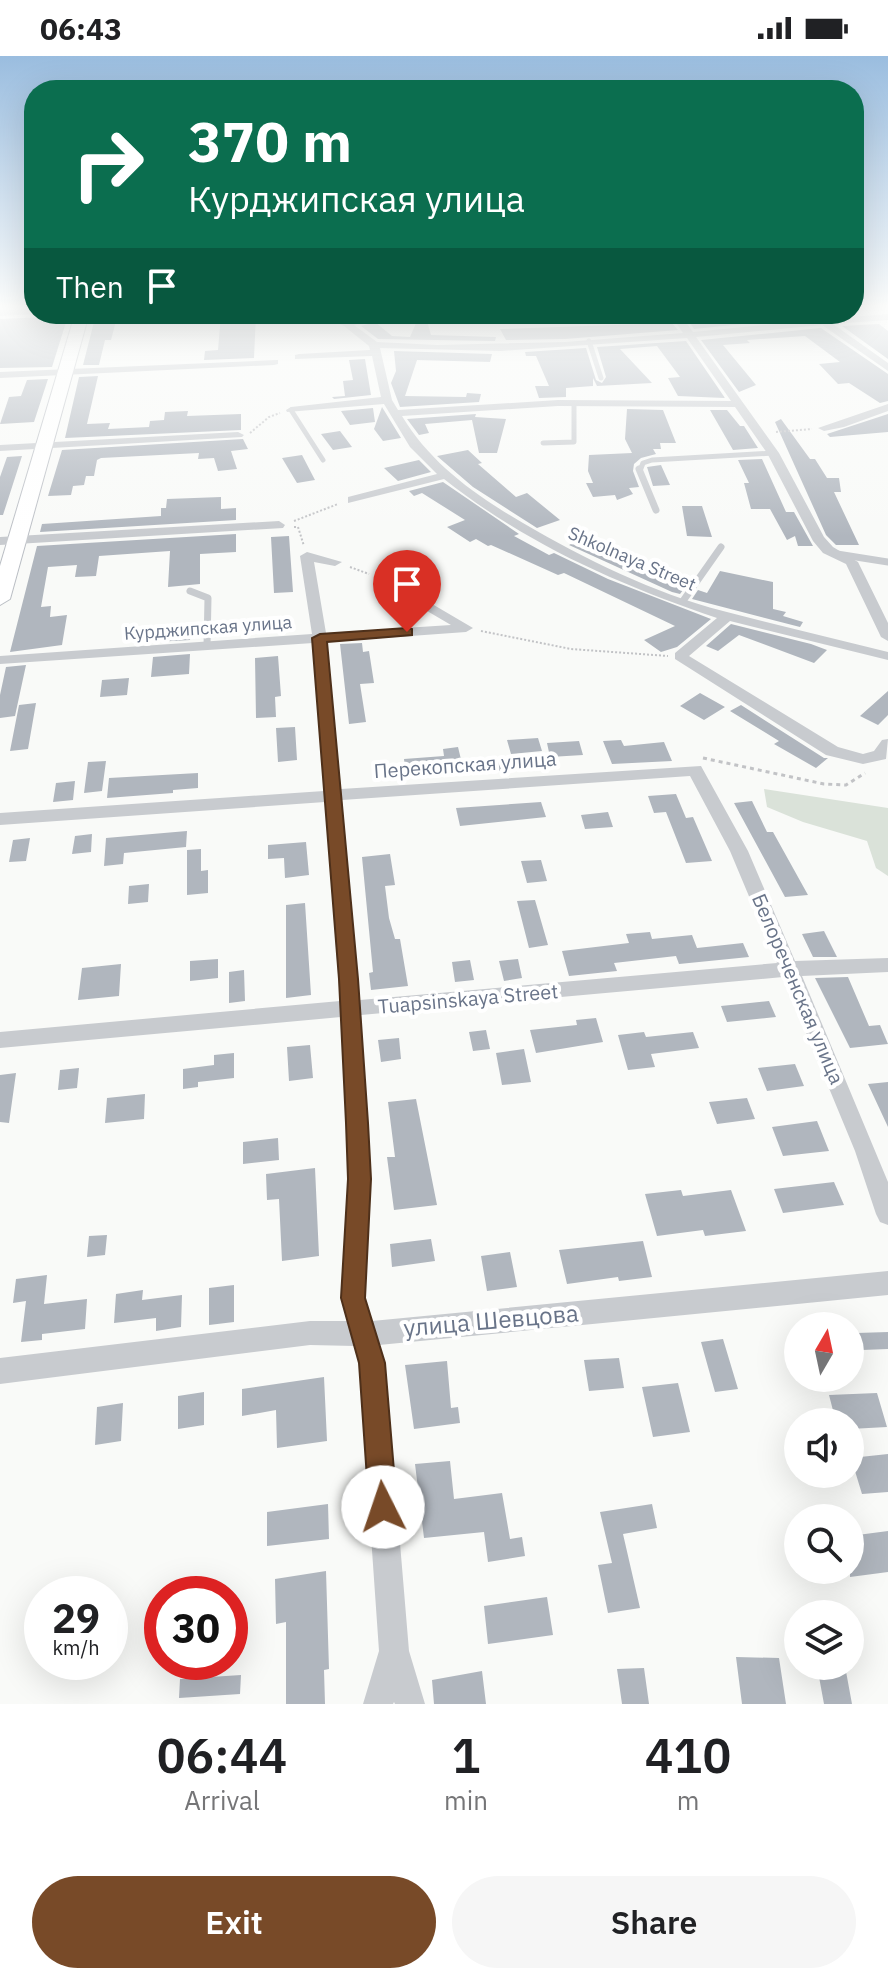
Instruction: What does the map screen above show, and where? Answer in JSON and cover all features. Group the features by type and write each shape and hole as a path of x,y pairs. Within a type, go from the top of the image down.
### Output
{"street":[{"path":"0,599 9,540 45,446 64,383"},
{"name":"Shkolnaya Street","path":"383,383 387,400 414,445 487,507 570,556 728,616 888,656"},
{"path":"726,383 773,453 818,538 851,562 888,637"},
{"path":"291,410 387,400"},
{"path":"395,413 574,403 741,404"},
{"path":"824,428 888,407"},
{"path":"0,448 238,435"},
{"path":"352,500 447,475"},
{"path":"9,540 279,525"},
{"path":"335,562 307,556 320,638 351,1009 360,1179 353,1298 372,1363 394,1651 410,1704"},
{"path":"381,578 466,628"},
{"path":"728,616 680,656 832,751 863,759 880,755 888,744"},
{"name":"Курджипская улица","path":"0,660 466,628"},
{"name":"Перекопская улица","path":"0,819 695,770"},
{"name":"Белореченская улица","path":"695,770 739,851 866,1151 888,1214"},
{"name":"Tuapsinskaya Street","path":"0,1040 790,969 888,965"},
{"name":"улица Шевцова","path":"0,1371 310,1333 362,1334 888,1283"},
{"path":"378,1704 394,1651"}],"lane":[{"path":"543,443 574,442 574,403"},
{"path":"291,410 323,460"},
{"path":"656,510 641,477 639,469 643,463 662,459 773,453"},
{"path":"683,601 721,547"},
{"path":"837,554 888,562"},
{"path":"190,591 208,598 207,646"}],"path":[{"path":"238,435 251,433 269,417 291,410"},
{"path":"761,433 824,428"},
{"path":"279,525 352,500"},
{"path":"279,525 283,528 298,527 307,556"},
{"path":"335,562 381,578"},
{"path":"466,628 571,649 680,656"},
{"path":"695,770 701,758 724,760 800,781 846,785 864,775 875,756"}],"shaded area":[{"path":"764,789 888,808 888,876 876,868 867,841 803,822 767,807"}],"building":[{"path":"26,383 47,383 34,422 0,424 9,397 21,396"},
{"path":"78,383 96,383 87,424 110,423 108,429 149,427 150,421 164,420 165,412 188,411 187,416 241,414 241,430 65,438"},
{"path":"343,383 369,383 371,395 332,397 345,396"},
{"path":"391,383 409,383 405,396 466,397 467,393 481,394 479,402 400,407"},
{"path":"548,383 593,383 593,386 566,388 566,397 539,398 535,386 549,386"},
{"path":"595,383 652,383 597,386"},
{"path":"671,383 715,383 725,398 678,396"},
{"path":"732,383 756,385 739,392"},
{"path":"837,383 888,383 888,401 880,403 849,383"},
{"path":"382,407 401,438 383,441 374,429"},
{"path":"373,408 375,422 350,425 341,411"},
{"path":"627,409 663,410 676,443 660,443 661,449 653,449 656,454 641,458 634,464 633,471 639,487 629,488 633,494 617,500 615,495 593,497 586,483 593,483 588,471 589,455 632,453 625,439"},
{"path":"710,410 727,410 740,426 744,426 758,448 733,450"},
{"path":"476,414 475,417 506,419 497,453 479,453 472,420 425,424 429,433 419,435 407,419"},
{"path":"888,414 888,432 830,437 827,434"},
{"path":"781,419 827,478 839,478 841,492 834,492 859,545 836,545 826,535 775,422"},
{"path":"340,431 352,447 333,450 321,434"},
{"path":"243,439 248,449 231,451 237,469 218,471 214,458 198,459 199,453 101,458 97,460 94,476 86,476 84,485 73,486 71,495 48,496 62,450"},
{"path":"468,450 482,463 478,464 516,497 527,493 560,520 537,528 473,487 437,456"},
{"path":"302,455 315,480 297,483 282,458"},
{"path":"22,456 3,515 0,515 0,477 7,457"},
{"path":"762,459 786,512 794,512 813,546 798,546 795,536 787,540 770,509 751,509 744,483 749,483 738,460"},
{"path":"419,460 431,472 398,481 384,468"},
{"path":"661,465 670,485 653,486 647,467"},
{"path":"443,482 519,534 514,536 549,555 554,553 608,579 711,619 677,647 661,652 644,640 675,626 564,573 558,575 476,539 470,542 447,527 465,520 422,493 414,496 409,491"},
{"path":"221,497 221,509 236,508 236,520 40,532 42,524 161,516 161,508 166,508 167,499"},
{"path":"682,506 702,506 712,537 687,536"},
{"path":"236,534 236,552 200,554 200,584 168,587 170,551 99,556 96,576 75,577 77,565 48,567 41,607 51,606 50,617 67,615 62,645 10,652 37,546"},
{"path":"289,536 293,592 274,593 271,537"},
{"path":"583,538 641,563 636,568 686,586 680,594 672,592 569,545"},
{"path":"720,571 773,582 773,609 786,612 783,616 803,622 800,627 692,599 698,590 707,593"},
{"path":"731,624 827,650 814,663 739,635 718,651 706,646"},
{"path":"191,630 190,640 154,642 155,632"},
{"path":"362,643 363,652 369,651 374,683 360,684 366,722 349,724 340,644"},
{"path":"190,654 189,674 151,677 153,657"},
{"path":"278,656 281,696 275,697 276,717 256,718 255,658"},
{"path":"26,665 15,716 0,718 0,695 6,667"},
{"path":"129,678 127,695 100,697 102,680"},
{"path":"888,691 888,715 878,725 860,716"},
{"path":"700,693 725,707 704,720 680,706"},
{"path":"36,703 28,749 10,751 19,705"},
{"path":"741,705 828,758 816,768 774,744 779,741 730,711"},
{"path":"295,727 297,760 278,762 276,728"},
{"path":"538,738 542,751 511,754 507,740"},
{"path":"621,740 624,746 664,742 672,761 612,764 603,741"},
{"path":"579,741 583,755 550,757 547,743"},
{"path":"458,747 464,772 406,776 404,759 444,756 443,749"},
{"path":"508,757 511,770 473,773 470,759"},
{"path":"106,761 102,791 84,793 88,762"},
{"path":"198,773 198,788 107,798 109,778"},
{"path":"75,781 73,800 53,802 56,783"},
{"path":"676,794 686,818 693,817 712,861 686,863 666,812 654,813 648,796"},
{"path":"752,801 767,832 773,832 808,895 785,897 734,803"},
{"path":"541,802 546,817 460,826 456,808"},
{"path":"608,812 613,827 585,829 581,815"},
{"path":"187,831 186,847 124,853 123,864 104,866 106,838"},
{"path":"92,834 91,852 72,854 75,836"},
{"path":"30,838 26,861 9,862 13,840"},
{"path":"306,842 309,875 285,878 284,858 268,859 268,845"},
{"path":"201,849 201,871 208,870 208,893 187,895 187,850"},
{"path":"390,854 395,885 385,886 389,918 395,939 400,939 408,986 371,990 369,973 373,972 362,857"},
{"path":"541,860 547,881 527,883 521,861"},
{"path":"149,884 148,902 128,904 129,886"},
{"path":"535,900 548,945 529,948 517,901"},
{"path":"305,903 311,995 286,998 286,905"},
{"path":"824,931 837,957 813,957 802,934"},
{"path":"650,932 652,939 692,935 697,948 743,943 749,957 679,964 676,956 614,963 617,971 569,976 562,951 629,943 626,934"},
{"path":"218,959 218,978 190,981 190,961"},
{"path":"518,959 522,978 504,981 499,961"},
{"path":"470,960 474,980 455,982 452,962"},
{"path":"121,964 119,996 78,1000 82,968"},
{"path":"244,970 245,1001 229,1003 229,972"},
{"path":"848,977 869,1026 880,1025 888,1044 850,1048 815,978"},
{"path":"769,1001 776,1017 727,1022 721,1006"},
{"path":"596,1018 603,1042 536,1053 530,1030 577,1025 576,1020"},
{"path":"486,1030 490,1049 473,1051 469,1032"},
{"path":"644,1032 646,1037 693,1032 699,1048 651,1054 655,1067 628,1070 618,1035"},
{"path":"399,1038 401,1059 381,1062 378,1040"},
{"path":"310,1045 313,1078 289,1081 287,1047"},
{"path":"524,1049 531,1082 502,1085 496,1053"},
{"path":"234,1053 234,1078 198,1082 198,1087 183,1089 183,1069 214,1065 214,1055"},
{"path":"795,1064 804,1086 767,1091 758,1068"},
{"path":"79,1068 77,1088 58,1090 60,1070"},
{"path":"16,1073 9,1123 0,1122 0,1075"},
{"path":"888,1082 888,1127 868,1084"},
{"path":"145,1094 144,1119 105,1123 107,1098"},
{"path":"747,1098 755,1119 717,1124 709,1102"},
{"path":"416,1099 437,1205 394,1210 387,1157 395,1157 388,1102"},
{"path":"817,1121 829,1151 783,1156 772,1127"},
{"path":"278,1138 279,1160 243,1164 243,1142"},
{"path":"315,1168 319,1256 282,1261 279,1199 267,1200 266,1174"},
{"path":"834,1182 844,1205 783,1213 774,1189"},
{"path":"681,1190 683,1196 731,1190 746,1231 705,1236 703,1230 657,1236 645,1194"},
{"path":"107,1235 105,1255 87,1257 89,1236"},
{"path":"431,1239 435,1261 392,1267 390,1244"},
{"path":"643,1241 652,1277 619,1281 618,1277 567,1284 559,1250"},
{"path":"510,1252 517,1287 487,1291 481,1256"},
{"path":"47,1275 44,1304 87,1299 85,1329 42,1334 42,1340 21,1342 26,1301 13,1303 16,1279"},
{"path":"234,1285 234,1322 209,1325 209,1288"},
{"path":"143,1290 142,1300 182,1295 181,1327 156,1331 156,1318 114,1323 116,1294"},
{"path":"888,1332 888,1349 864,1350 864,1333"},
{"path":"723,1339 738,1389 715,1392 701,1342"},
{"path":"619,1358 624,1388 589,1391 584,1360"},
{"path":"447,1361 451,1408 458,1407 460,1423 414,1429 405,1365"},
{"path":"324,1377 327,1441 277,1448 276,1410 242,1416 242,1389"},
{"path":"678,1383 690,1432 653,1437 642,1387"},
{"path":"204,1392 204,1425 178,1429 178,1396"},
{"path":"877,1393 887,1427 864,1428 864,1408 832,1408 829,1395"},
{"path":"123,1403 121,1441 95,1445 97,1407"},
{"path":"888,1454 888,1492 862,1494 864,1457"},
{"path":"450,1461 454,1499 502,1493 510,1539 522,1537 525,1556 488,1562 484,1532 424,1538 415,1464"},
{"path":"328,1504 329,1539 267,1546 267,1512"},
{"path":"652,1504 657,1528 623,1534 640,1608 608,1613 598,1565 612,1563 600,1512"},
{"path":"888,1531 888,1572 864,1575 864,1534"},
{"path":"326,1571 329,1669 324,1670 325,1704 286,1704 286,1622 276,1624 275,1579"},
{"path":"547,1597 553,1635 488,1644 484,1606"},
{"path":"736,1657 779,1658 786,1704 742,1704"},
{"path":"644,1668 649,1704 622,1704 617,1669"},
{"path":"482,1671 486,1704 434,1704 432,1680"},
{"path":"180,1680 241,1680 240,1694 179,1698"},
{"path":"820,1680 848,1680 852,1704 824,1704"}],"route":[{"path":"383,1507 372,1363 353,1298 360,1179 349,979 320,638 407,632"}]}
